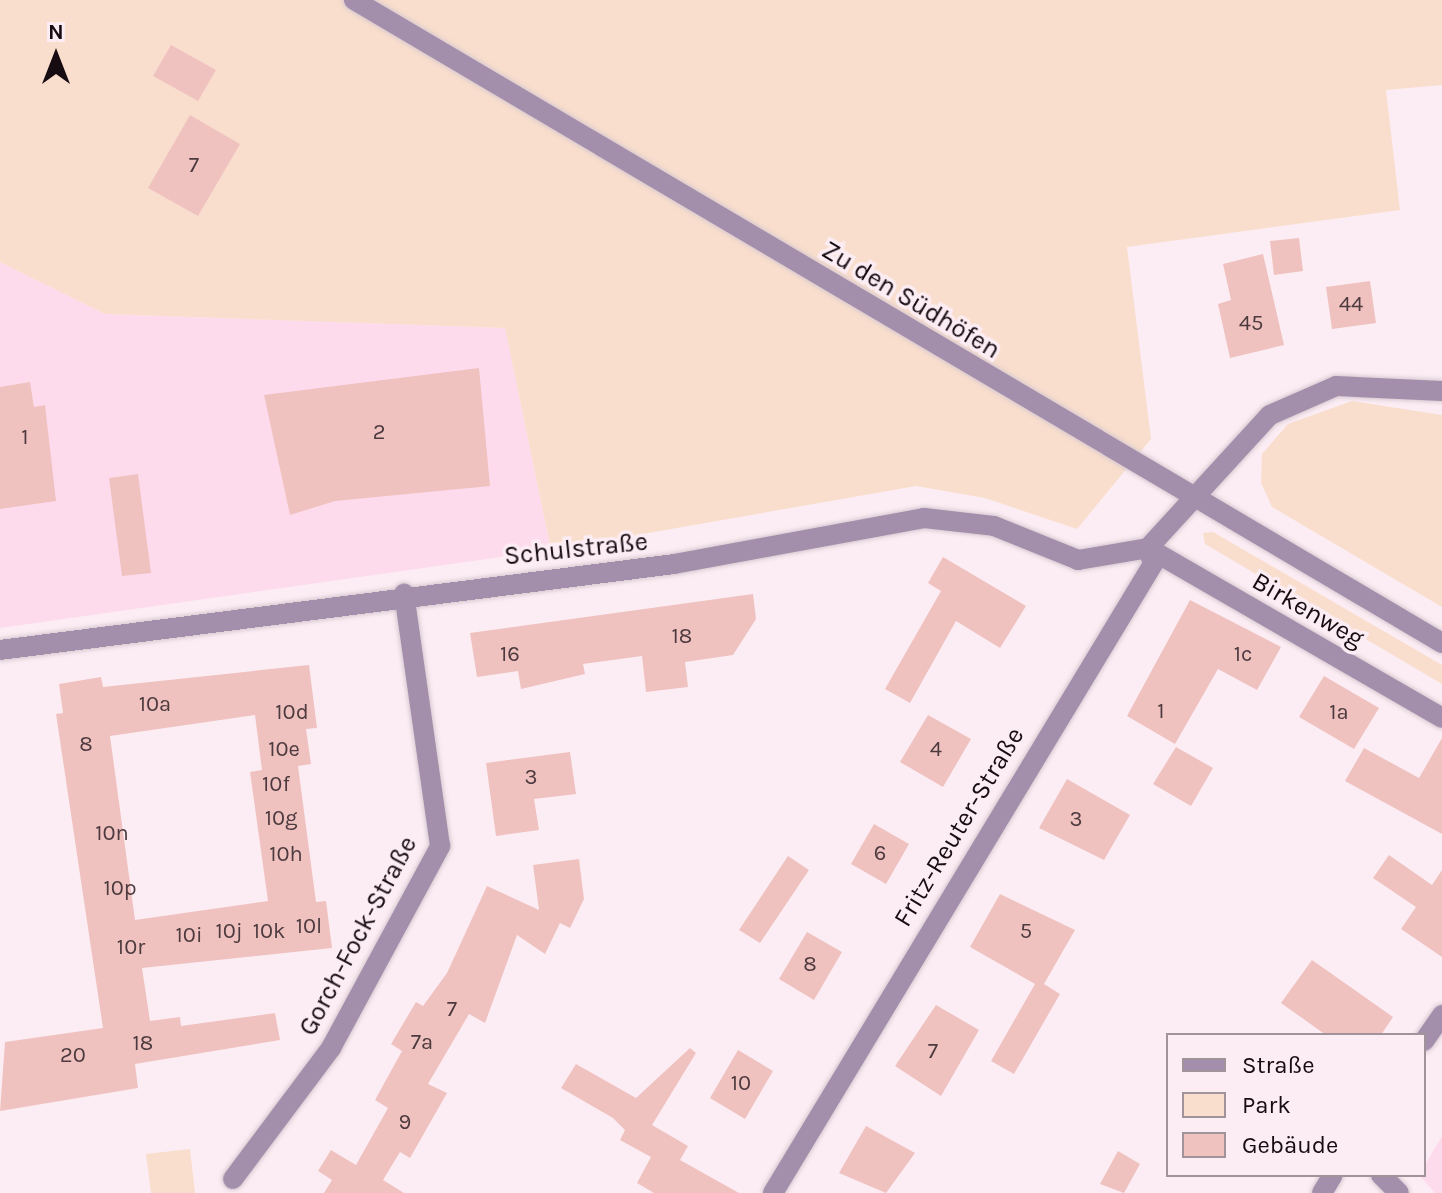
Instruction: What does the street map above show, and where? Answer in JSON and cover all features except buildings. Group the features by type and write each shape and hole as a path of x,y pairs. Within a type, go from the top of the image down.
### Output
{"street":[{"name":"Zu den Südhöfen","path":"354,0 1442,643"},
{"name":"Fritz-Reuter-Straße","path":"773,1193 1058,711 1153,564 1148,548 1189,495 1270,415 1336,386 1442,391"},
{"name":"Schulstraße","path":"0,650 404,594 674,564 924,518 980,522 1078,560 1148,548"},
{"name":"Birkenweg","path":"1148,548 1442,718"},
{"name":"Gorch-Fock-Straße","path":"233,1179 331,1048 440,846 404,594"},
{"path":"1426,1038 1442,1015"},
{"path":"1383,1177 1399,1193"}],"shaded area":[{"path":"0,262 105,314 505,328 551,550 0,628"},
{"path":"1442,1136 1442,1193 1435,1193 1421,1177 1426,1177 1426,1163"}],"green space":[{"path":"0,0 1442,0 1442,85 1386,90 1400,210 1127,247 1151,439 1077,529 985,498 916,486 551,550 505,328 105,314 0,262"},
{"path":"1352,401 1442,415 1442,607 1272,507 1261,483 1262,454 1288,424"},
{"path":"1213,532 1442,665 1442,684 1205,544 1203,533"},
{"path":"190,1149 195,1193 151,1193 146,1154"}]}
